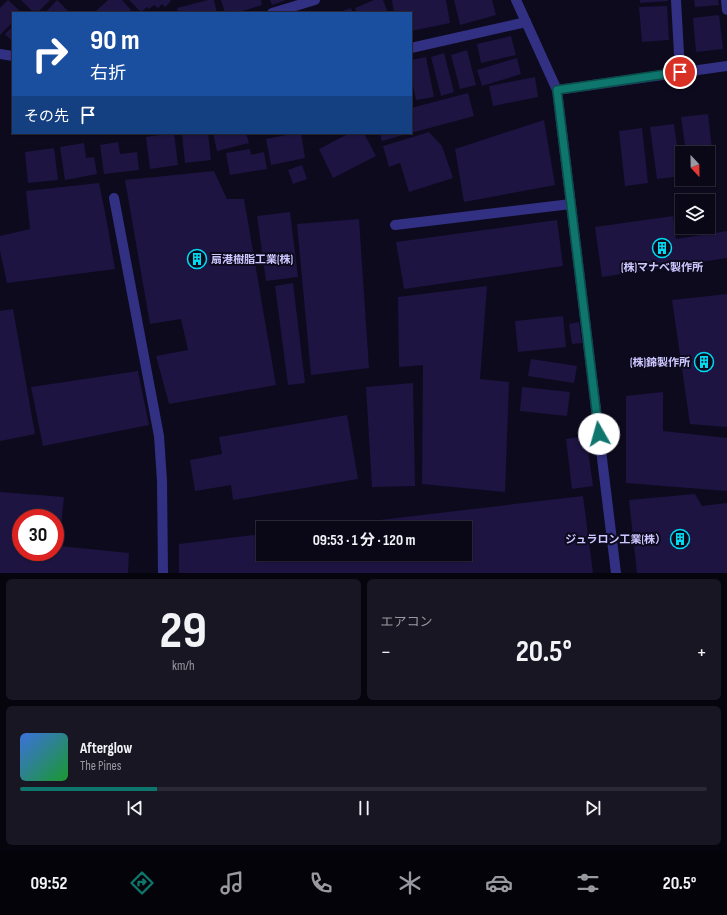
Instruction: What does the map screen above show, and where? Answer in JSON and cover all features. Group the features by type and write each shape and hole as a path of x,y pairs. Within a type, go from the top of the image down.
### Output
{"street":[{"path":"275,12 315,0"},
{"path":"516,0 557,90 616,573"},
{"path":"676,0 680,72"},
{"path":"726,0 727,10"},
{"path":"412,48 526,22"},
{"path":"0,54 12,56"},
{"path":"557,90 727,66"},
{"path":"114,198 159,436 162,481 163,573"},
{"path":"394,225 571,204"}],"building":[{"path":"8,0 21,12 12,12 12,23 0,35 0,8"},
{"path":"21,0 50,0 38,12 33,12"},
{"path":"57,0 69,12 46,12"},
{"path":"108,0 122,0 131,10 128,12 96,11"},
{"path":"129,0 171,1 165,7 162,4 158,8 154,5 149,9 147,7 141,12"},
{"path":"208,0 214,0 217,12 178,12 177,8"},
{"path":"221,0 261,0 262,5 239,12 225,12"},
{"path":"270,0 286,0 272,5"},
{"path":"374,0 383,0 388,12 357,12 355,8"},
{"path":"392,0 446,0 450,23 412,31 412,12 394,12"},
{"path":"454,0 492,0 496,15 460,25"},
{"path":"640,0 668,0 668,1 640,3"},
{"path":"694,0 718,0 719,5 695,7"},
{"path":"667,6 669,40 642,42 639,7"},
{"path":"351,8 353,12 340,12"},
{"path":"719,15 723,49 696,52 693,18"},
{"path":"12,27 12,41 5,34"},
{"path":"511,36 516,55 481,63 477,44"},
{"path":"467,50 476,85 460,89 451,55"},
{"path":"444,53 454,92 441,96 431,57"},
{"path":"426,57 434,97 416,100 412,81 412,60"},
{"path":"517,58 521,74 482,86 477,70"},
{"path":"535,77 538,97 493,106 489,86"},
{"path":"468,93 474,116 412,133 412,108"},
{"path":"708,114 712,146 685,146 681,117"},
{"path":"544,120 555,185 464,202 455,149"},
{"path":"674,124 677,146 675,146 675,177 657,179 650,127"},
{"path":"642,128 648,183 625,186 619,131"},
{"path":"429,132 442,146 453,178 409,192 400,163 389,167 383,146"},
{"path":"174,134 178,165 150,169 146,137"},
{"path":"182,134 208,134 211,160 185,163"},
{"path":"213,134 246,134 249,143 217,151"},
{"path":"292,134 301,134 305,158 271,165 266,139"},
{"path":"348,134 365,134 376,156 333,178 319,149"},
{"path":"380,134 406,134 382,141"},
{"path":"118,142 120,154 137,152 139,170 104,174 100,145"},
{"path":"84,143 86,158 94,157 97,174 65,180 60,147"},
{"path":"54,148 58,180 28,183 25,152"},
{"path":"250,149 251,155 264,152 267,169 230,175 226,153"},
{"path":"302,165 307,179 293,184 288,170"},
{"name":"扇港樹脂工業(株)","path":"214,171 227,199 244,199 276,385 169,404 156,356 188,350 181,319 150,324 125,180"},
{"path":"99,183 115,269 7,283 0,251 0,236 30,229 26,191"},
{"path":"290,212 298,277 266,281 257,216"},
{"name":"(株)マナべ製作所","path":"673,216 676,239 727,231 727,258 602,277 595,227"},
{"path":"359,219 369,368 311,375 297,224"},
{"path":"557,220 563,266 404,289 396,242"},
{"path":"293,283 305,383 288,385 275,286"},
{"path":"487,286 480,379 509,382 505,492 422,484 423,365 399,367 398,297"},
{"name":"(株)錦製作所","path":"727,294 727,427 690,424 672,300"},
{"path":"13,309 35,434 0,441 0,311"},
{"path":"563,316 566,347 518,352 515,321"},
{"path":"579,322 582,343 572,344 569,324"},
{"path":"531,359 577,366 574,383 528,376"},
{"path":"138,371 149,425 43,446 31,387"},
{"path":"413,383 415,486 372,487 366,387"},
{"path":"522,387 570,392 567,416 520,411"},
{"path":"663,392 663,431 727,438 727,491 626,483 626,396"},
{"path":"347,415 358,479 233,500 231,485 195,491 190,460 222,454 219,437"},
{"path":"586,436 593,486 572,489 566,439"},
{"path":"0,492 64,497 63,509 12,509 12,561 64,561 64,546 129,553 128,573 0,573"},
{"name":"ジュラロン工業(株）","path":"695,494 702,506 727,503 727,573 637,573 629,500"},
{"path":"583,496 593,573 179,573 179,544 256,535 256,561 472,561 472,521 372,521"}],"place":[{"name":"(株)マナべ製作所","path":"662,248"},
{"name":"扇港樹脂工業(株)","path":"197,259"},
{"name":"(株)錦製作所","path":"704,362"},
{"name":"ジュラロン工業(株）","path":"680,539"}],"route":[{"path":"599,434 557,90 680,72"}]}
